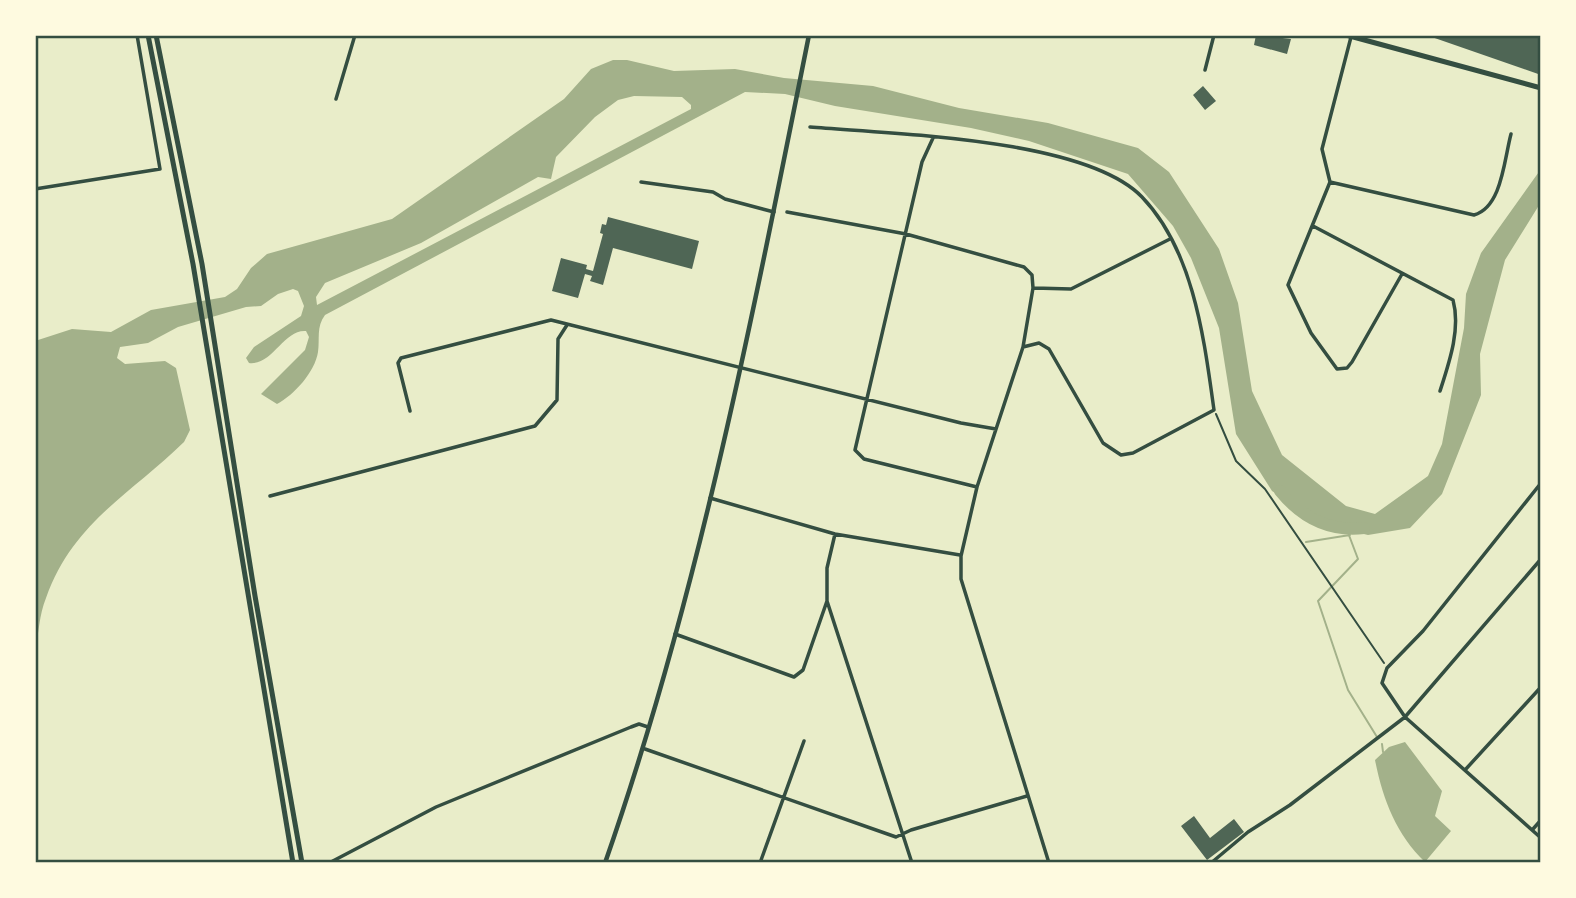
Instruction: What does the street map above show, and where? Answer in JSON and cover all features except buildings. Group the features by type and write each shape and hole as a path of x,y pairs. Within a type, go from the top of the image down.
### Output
{"highway":[{"path":"148,35 208,354 293,863"},
{"path":"156,35 202,264 255,596 302,863"},
{"path":"1349,35 1541,88"}],"street":[{"path":"35,189 160,169 137,35"},
{"path":"336,99 355,35"},
{"path":"605,863 645,749 710,498 775,212 809,35"},
{"path":"1205,70 1214,35"},
{"path":"1349,35 1322,149 1331,182 1289,281 1288,290 1320,348 1337,369 1343,369 1352,362 1402,274"},
{"path":"810,127 1019,148 1116,176 1142,197 1170,239 1186,272 1205,344 1214,410 1133,453 1121,455 1103,443 1049,349 1039,343 1023,347"},
{"path":"1331,182 1474,215 1486,212 1493,202 1511,134"},
{"path":"933,138 922,162 855,450 859,457 976,487"},
{"path":"641,182 713,192 725,200 775,212"},
{"path":"787,212 906,234 1024,267 1032,275 1033,288 1023,347 976,487 961,555 961,579 1049,863"},
{"path":"1313,226 1453,300 1457,314 1449,362 1440,391"},
{"path":"1033,288 1071,289 1170,239"},
{"path":"410,411 398,363 401,358 551,320 996,429"},
{"path":"271,496 535,426 557,400 558,339 568,324"},
{"path":"1541,483 1423,631 1387,668 1382,683 1405,717 1541,838"},
{"path":"710,498 835,534 961,555"},
{"path":"835,534 827,568 827,601 912,863"},
{"path":"1211,863 1248,832 1290,805 1405,717 1541,559"},
{"path":"675,634 794,677 803,670 827,601"},
{"path":"1465,770 1541,687"},
{"path":"329,863 447,802 639,724 650,727"},
{"path":"760,863 804,741"},
{"path":"645,749 896,837 1028,796"},
{"path":"1532,830 1541,820"}],"path":[{"path":"1214,410 1223,437 1236,461 1265,489 1387,668"}],"shaded area":[{"path":"613,60 627,60 674,71 735,69 784,78 873,86 959,108 1048,123 1138,148 1169,172 1219,249 1238,303 1252,391 1282,455 1346,506 1375,514 1428,476 1442,444 1464,328 1466,294 1481,253 1541,169 1541,202 1505,260 1480,354 1481,395 1442,494 1410,528 1368,535 1322,524 1272,491 1236,434 1219,328 1191,258 1173,226 1128,174 1029,141 971,128 835,106 785,94 745,92 325,315 320,324 318,352 313,367 297,389 277,404 261,394 305,350 309,337 306,331 291,336 265,359 249,363 246,358 254,347 301,316 304,306 298,291 293,289 278,294 261,306 246,307 178,327 148,343 120,347 117,358 125,364 165,361 176,368 190,430 184,442 105,511 72,549 44,604 35,651 35,341 72,329 111,332 151,310 225,297 237,289 251,268 267,254 392,219 564,99 591,69","holes":["634,96 682,97 691,105 691,109 317,305 316,297 325,283 421,243 538,177 551,179 556,157 595,117 618,100"]},
{"path":"1405,742 1442,791 1435,816 1451,831 1425,862 1406,840 1392,816 1375,760 1389,747"}],"waterway":[{"path":"1280,491 1297,509 1317,521 1339,528 1364,528"},
{"path":"1347,530 1358,559 1318,601 1348,690 1377,737"},
{"path":"1306,542 1350,535"},
{"path":"1382,744 1383,752"}]}
